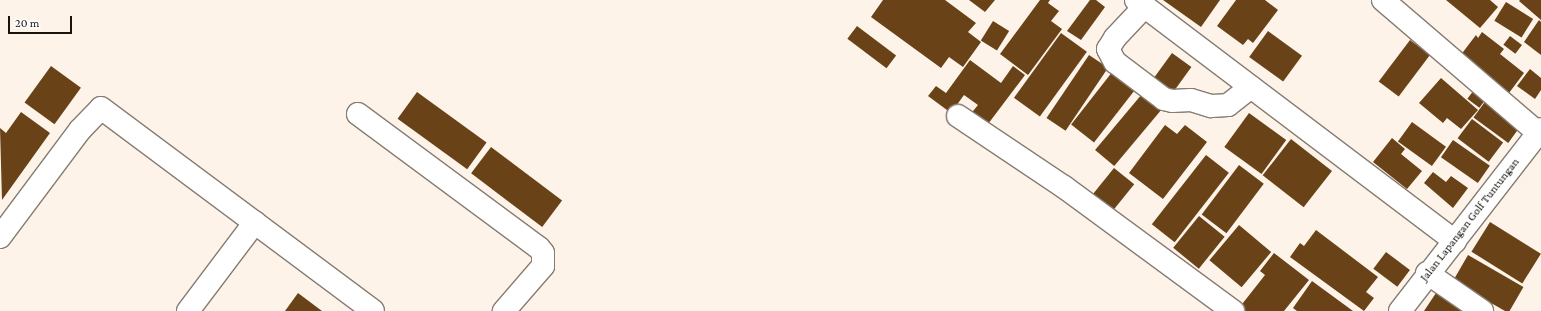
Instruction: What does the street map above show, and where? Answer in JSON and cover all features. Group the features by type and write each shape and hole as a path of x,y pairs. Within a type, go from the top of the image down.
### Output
{"street":[{"path":"1383,0 1540,131"},
{"path":"1251,87 1228,105 1211,106 1192,100 1172,101 1164,99 1115,62 1108,50 1139,2 1455,241"},
{"path":"1,233 80,130 101,108 373,311"},
{"path":"358,114 539,248 543,253 543,266 504,311"},
{"path":"958,116 1064,187 1233,311"},
{"name":"Jalan Lapangan Golf Tuntungan","path":"1403,309 1427,274 1455,241 1540,131"},
{"path":"188,311 255,222"},
{"path":"1427,274 1482,311"}],"building":[{"path":"883,0 945,0 976,23 968,32 981,42 963,67 949,57 941,68 871,17"},
{"path":"969,0 995,0 985,12"},
{"path":"1040,0 1050,0 1048,3 1059,11 1051,21 1062,29 1028,75 1000,54"},
{"path":"1090,0 1096,0 1105,7 1081,40 1067,31"},
{"path":"1163,0 1220,0 1201,27"},
{"path":"1236,0 1265,0 1278,10 1253,43 1248,39 1243,45 1217,26"},
{"path":"1446,0 1490,0 1498,7 1480,28"},
{"path":"1541,0 1541,20 1519,1"},
{"path":"1506,2 1533,19 1521,38 1494,21"},
{"path":"1539,20 1541,22 1541,55 1524,42"},
{"path":"993,21 1009,31 997,51 981,41"},
{"path":"857,26 896,55 887,68 847,39"},
{"path":"1268,31 1302,56 1283,82 1249,57"},
{"path":"1482,32 1504,49 1500,54 1524,73 1509,93 1460,56 1476,35 1478,38"},
{"path":"1061,33 1087,52 1040,117 1014,98"},
{"path":"1510,36 1522,45 1515,54 1503,45"},
{"path":"1410,40 1430,55 1399,97 1379,82"},
{"path":"1172,53 1191,67 1172,94 1153,80"},
{"path":"1089,55 1108,68 1066,131 1047,118"},
{"path":"970,60 1001,83 1013,66 1025,75 985,128 969,116 978,105 964,95 951,113 928,96 936,86 946,93"},
{"path":"51,66 81,88 54,124 25,102"},
{"path":"1530,69 1541,78 1541,90 1535,99 1517,86"},
{"path":"1113,71 1136,89 1094,142 1071,125"},
{"path":"1441,78 1478,110 1461,129 1447,118 1443,123 1419,103"},
{"path":"1474,90 1486,99 1479,108 1467,99"},
{"path":"417,92 487,143 467,169 398,119"},
{"path":"1142,94 1161,110 1114,166 1095,150"},
{"path":"1487,99 1522,124 1508,143 1473,118"},
{"path":"21,112 50,133 2,200 0,128 6,133"},
{"path":"1249,113 1286,140 1262,174 1224,147"},
{"path":"1472,119 1503,142 1489,162 1458,138"},
{"path":"1412,122 1446,147 1432,166 1398,141"},
{"path":"1165,125 1177,134 1185,125 1207,142 1163,199 1129,173"},
{"path":"1392,138 1405,149 1401,154 1422,171 1407,189 1373,162"},
{"path":"1291,139 1332,171 1304,207 1263,175"},
{"path":"1453,140 1490,166 1478,183 1441,157"},
{"path":"491,147 562,201 542,227 471,173"},
{"path":"1206,155 1229,173 1175,242 1152,224"},
{"path":"1239,165 1264,184 1226,233 1202,215"},
{"path":"1114,168 1134,184 1107,218 1087,201"},
{"path":"1433,172 1446,182 1451,176 1468,188 1453,208 1424,183"},
{"path":"1199,216 1225,237 1199,269 1173,248"},
{"path":"1490,222 1541,254 1522,283 1471,252"},
{"path":"1239,225 1271,252 1242,287 1209,260"},
{"path":"1316,230 1378,277 1366,292 1374,298 1364,311 1290,257 1300,243 1304,246"},
{"path":"1386,252 1410,270 1397,287 1373,269"},
{"path":"1274,253 1309,280 1284,311 1242,311 1239,308 1265,275 1260,271"},
{"path":"1468,255 1523,287 1510,311 1505,311 1453,281"},
{"path":"1312,281 1353,311 1297,311 1293,308"},
{"path":"1440,287 1476,311 1424,311"},
{"path":"298,293 322,311 285,311"}]}
